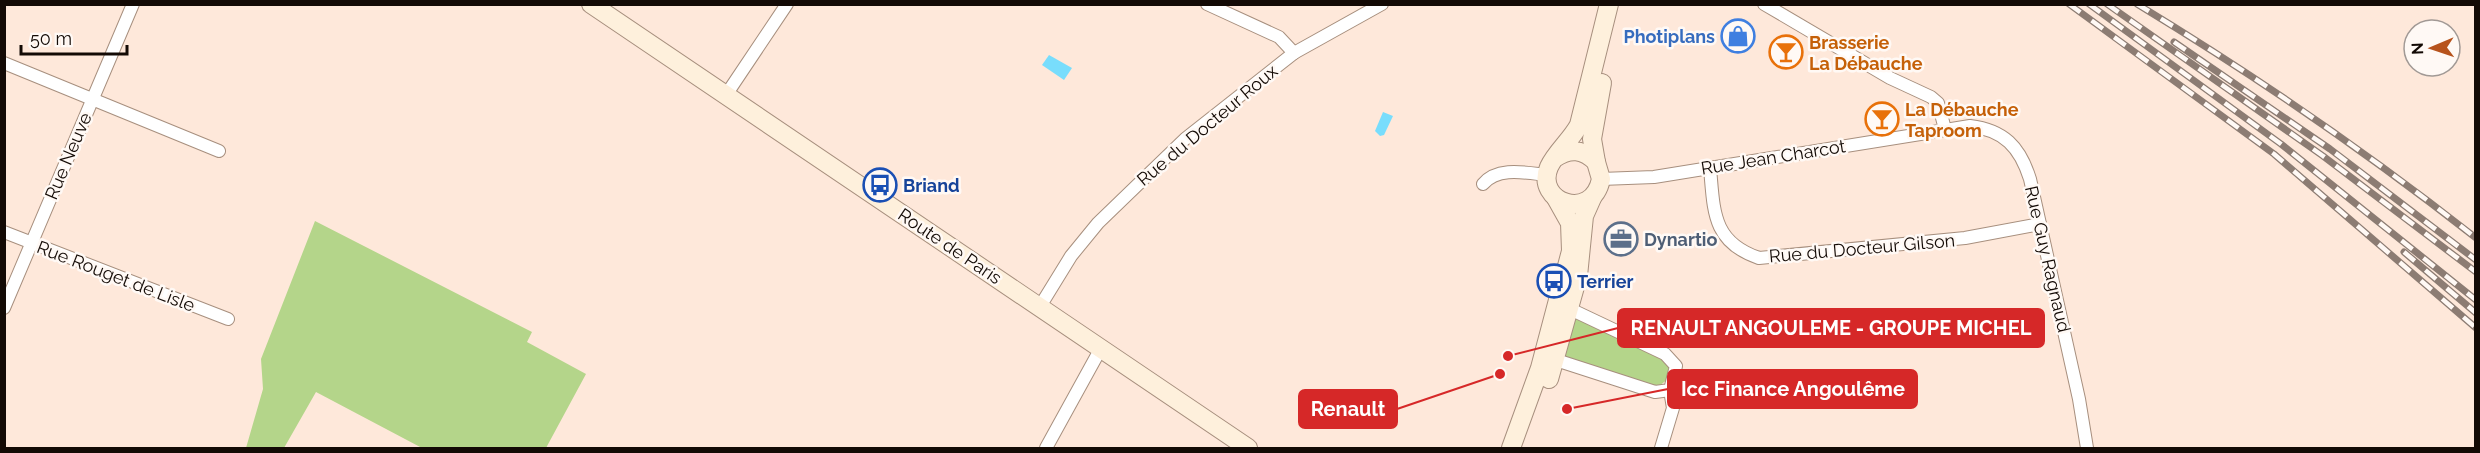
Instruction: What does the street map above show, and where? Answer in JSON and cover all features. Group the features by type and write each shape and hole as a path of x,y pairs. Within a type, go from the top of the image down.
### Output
{"main road":[{"name":"Route de Paris","path":"591,4 1248,448"},
{"path":"1511,448 1540,368 1571,251 1569,223 1551,192 1547,175 1555,158 1579,125 1613,9"},
{"path":"1525,448 1556,360 1581,264 1584,216 1592,198 1598,171 1593,129 1613,9"},
{"path":"1555,158 1571,151 1581,151 1598,171"},
{"path":"1556,198 1570,204 1578,204 1592,198"}],"street":[{"name":"Rue Neuve","path":"4,308 133,4"},
{"path":"726,95 787,4"},
{"path":"1207,4 1279,37 1294,53"},
{"name":"Rue du Docteur Roux","path":"1042,309 1071,256 1098,223 1185,139 1294,53 1382,4"},
{"path":"1764,4 1890,78 1931,97 1938,103 1945,129"},
{"path":"4,63 219,151"},
{"name":"Rue Guy Ragnaud","path":"1945,129 1982,127 2008,138 2025,163 2079,399 2087,448"},
{"name":"Rue Jean Charcot","path":"1598,171 1644,178 1945,129"},
{"name":"Rue du Docteur Gilson","path":"1710,168 1714,209 1720,230 1736,247 1759,258 1965,238 2040,224"},
{"path":"1483,184 1488,178 1503,172 1547,175"},
{"name":"Rue Rouget de Lisle","path":"4,232 228,319"},
{"path":"1570,309 1672,359 1676,373 1670,390 1673,408 1661,448"},
{"path":"1046,448 1100,350"},
{"path":"1556,360 1655,392 1670,390"}],"green space":[{"path":"315,221 532,332 527,342 586,374 546,448 422,448 316,392 284,448 246,448 263,389 261,359"},
{"path":"1574,317 1665,361 1669,366 1668,379 1659,386 1651,385 1564,356"}],"water":[{"path":"1049,55 1072,68 1064,80 1042,65"},
{"path":"1383,112 1393,116 1384,135 1380,136 1375,131"}],"railway":[{"path":"2069,4 2274,154 2476,328"},
{"path":"2089,4 2281,144 2476,300"},
{"path":"2107,4 2323,156 2476,272"},
{"path":"2137,4 2310,116 2476,238"},
{"path":"2174,42 2330,149 2476,260"},
{"path":"2404,252 2476,313"}],"place":[{"name":"Photiplans","path":"1738,36"},
{"name":"Brasserie La Débauche","path":"1786,52"},
{"name":"La Débauche Taproom","path":"1882,119"},
{"name":"Briand","path":"880,185"},
{"name":"Dynartio","path":"1621,239"},
{"name":"Terrier","path":"1554,281"},
{"name":"RENAULT ANGOULEME - GROUPE MICHEL","path":"1508,356"},
{"name":"Renault","path":"1500,374"},
{"name":"Icc Finance Angoulême","path":"1567,409"}]}
